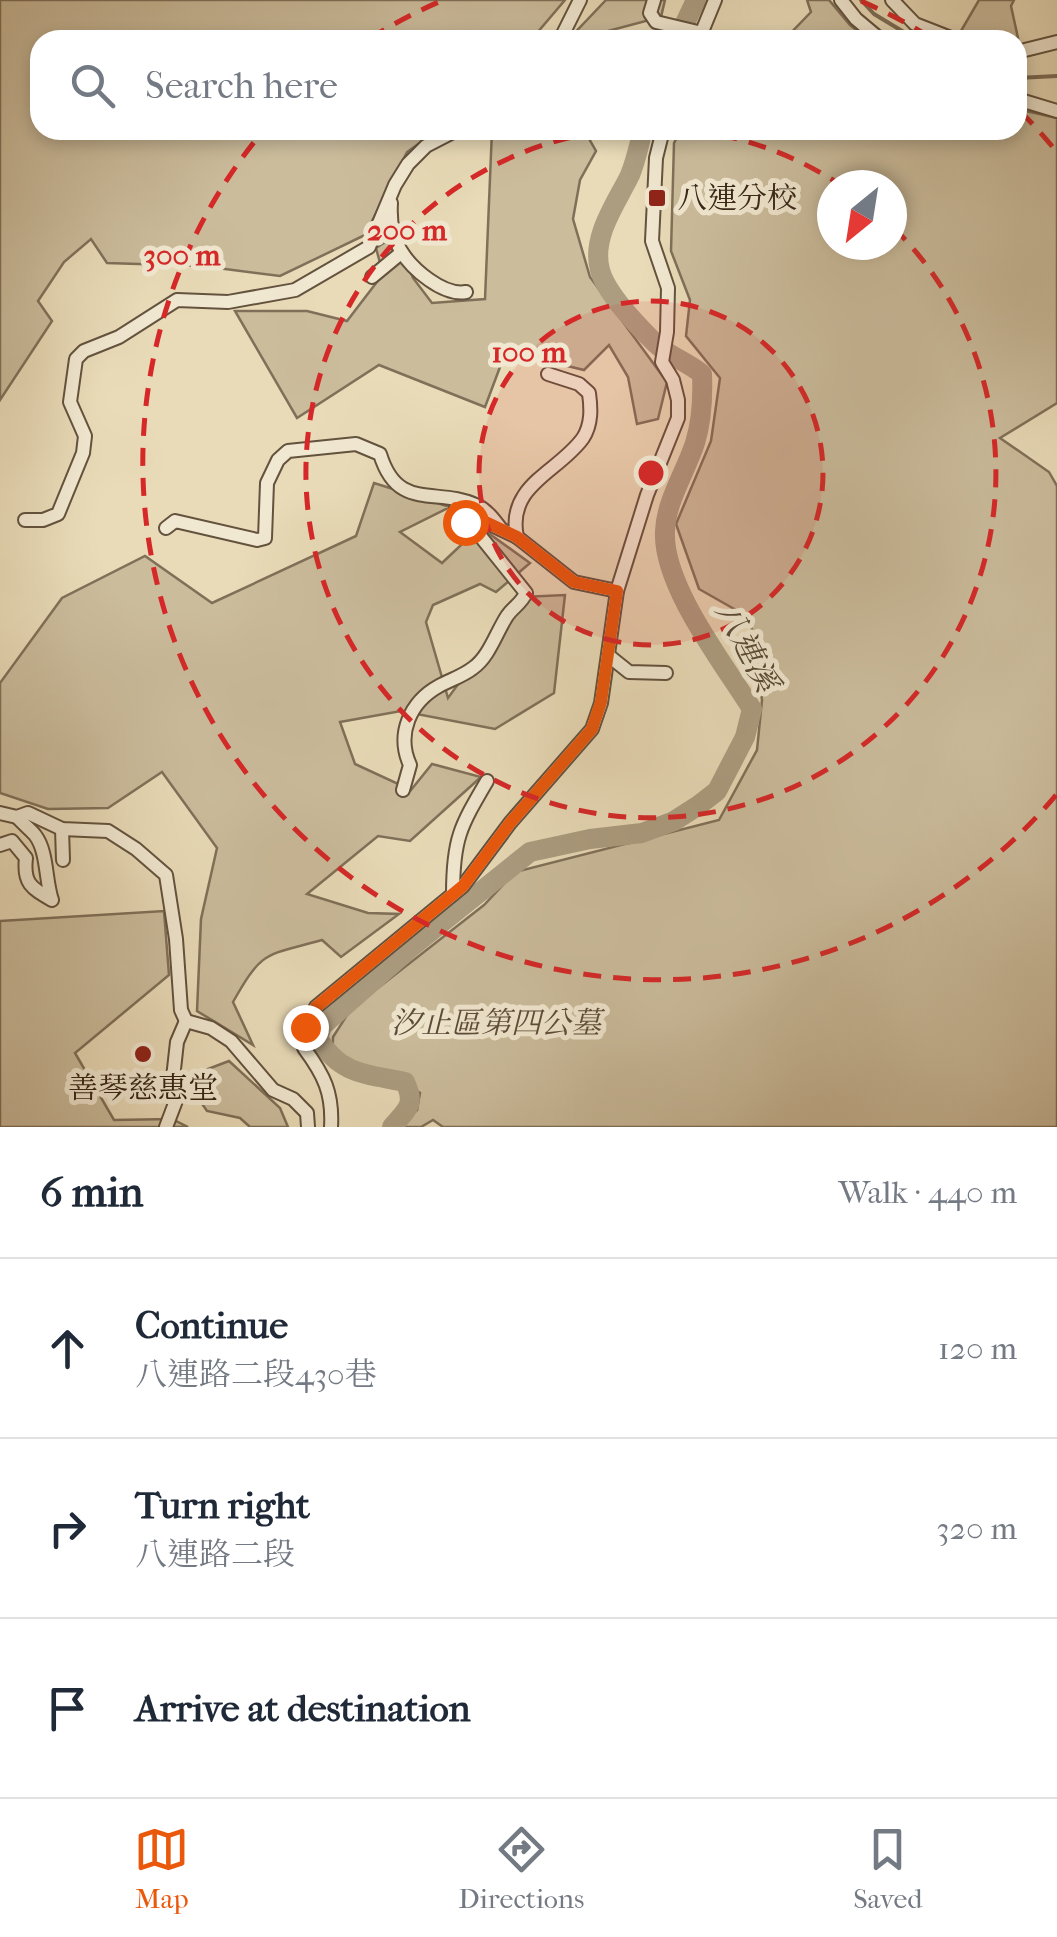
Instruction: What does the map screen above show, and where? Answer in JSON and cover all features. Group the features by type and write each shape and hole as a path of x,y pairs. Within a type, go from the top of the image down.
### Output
{"street":[{"path":"565,30 580,0"},
{"path":"654,0 650,13 656,22 681,30"},
{"path":"702,30 715,0"},
{"path":"841,0 869,30"},
{"path":"892,0 915,24 930,30"},
{"path":"1027,50 1057,42"},
{"path":"1027,102 1057,110"},
{"path":"25,520 43,520 58,514 84,453 85,436 70,402 76,359 84,350 119,337 177,300 228,302 294,290 369,247 408,164 438,140"},
{"path":"331,1127 330,1090 304,1048 305,1027 316,1007 463,886 510,823 592,729 601,702 617,591 647,494 678,418 673,380 662,362 668,288 652,241 660,140"},
{"path":"391,196 391,225 401,252 428,281 456,294 466,292"},
{"path":"372,277 401,252"},
{"path":"517,537 514,523 523,498 537,479 583,438 591,417 589,393 579,384 548,374"},
{"path":"166,528 175,521 257,540 265,538 267,484 278,460 288,451 356,444 380,454 385,471 399,488 478,506 501,529"},
{"path":"403,790 410,764 404,751 406,723 415,706 434,688 474,668 509,612 526,593 481,537 456,516 456,508 517,537 574,582 617,591"},
{"path":"609,656 629,672 666,673"},
{"path":"453,894 453,862 460,827 488,781"},
{"path":"0,812 17,817 36,836 52,900 30,887 24,877 26,858 12,842 0,846"},
{"path":"17,817 28,813 62,829 108,831 166,875 176,939 180,1010 186,1021 210,1028 231,1042 272,1090 293,1099 307,1114 308,1127"},
{"path":"62,829 64,860"},
{"path":"166,1127 176,1098 172,1078 177,1042 186,1021"}],"green space":[{"path":"0,0 565,0 540,30 30,30 30,140 424,140 407,152 365,235 280,276 202,266 107,263 91,239 64,262 38,301 52,321 0,400"},
{"path":"606,0 665,0 661,17 612,30 578,30"},
{"path":"807,0 829,0 856,30 794,30 811,12"},
{"path":"979,0 1014,0 1011,6 1016,30 962,30"},
{"name":"汐止區第四公墓","path":"1027,111 1057,118 1057,403 1000,438 1049,472 1057,486 1057,1127 443,1127 433,1120 421,1127 398,1127 417,1110 420,1093 399,1081 345,1071 332,1057 333,1037 351,1009 484,905 515,872 719,820 757,750 762,700 750,618 699,589 676,524 711,441 720,378 686,336 690,300 671,251 676,140 1027,140"},
{"path":"492,140 590,140 596,151 580,180 573,219 590,277 667,382 658,419 637,424 628,377 609,345 584,370 506,351 485,407 379,365 297,418 235,311 307,311 347,321 383,274 376,248 396,235 413,278 432,303 485,299"},
{"path":"374,483 450,507 400,532 442,563 480,527 530,563 496,592 480,584 433,605 426,622 448,698 522,597 565,595 554,693 495,729 401,711 340,722 355,764 411,790 432,764 481,777 410,841 378,836 307,894 368,913 399,914 341,957 322,940 277,953 259,963 233,1002 253,1045 197,1011 201,919 217,848 162,772 108,808 48,809 0,793 0,683 62,598 145,556 212,603 356,536"},
{"path":"164,911 169,975 75,1053 114,1120 172,1119 188,1127 0,1127 0,921"},
{"path":"229,1061 280,1108 288,1127 250,1127 240,1118 207,1111 184,1078"}],"waterway":[{"name":"八連溪","path":"682,30 696,0"},
{"path":"861,0 874,14 900,30"},
{"path":"1027,78 1057,76"},
{"name":"八連溪","path":"392,1127 410,1102 405,1082 345,1066 318,1038 322,1026 409,949 530,852 642,833 674,821 699,805 717,791 745,737 752,709 684,599 667,552 669,509 699,426 702,374 649,337 616,299 600,270 602,233 630,175 641,140"}],"place":[{"name":"八連分校","path":"657,198"},
{"name":"善琴慈惠堂","path":"143,1054"}],"route":[{"path":"305,1027 316,1007 463,886 510,823 592,729 601,702 617,591 574,582 517,537 456,508 456,516 465,522"}]}
